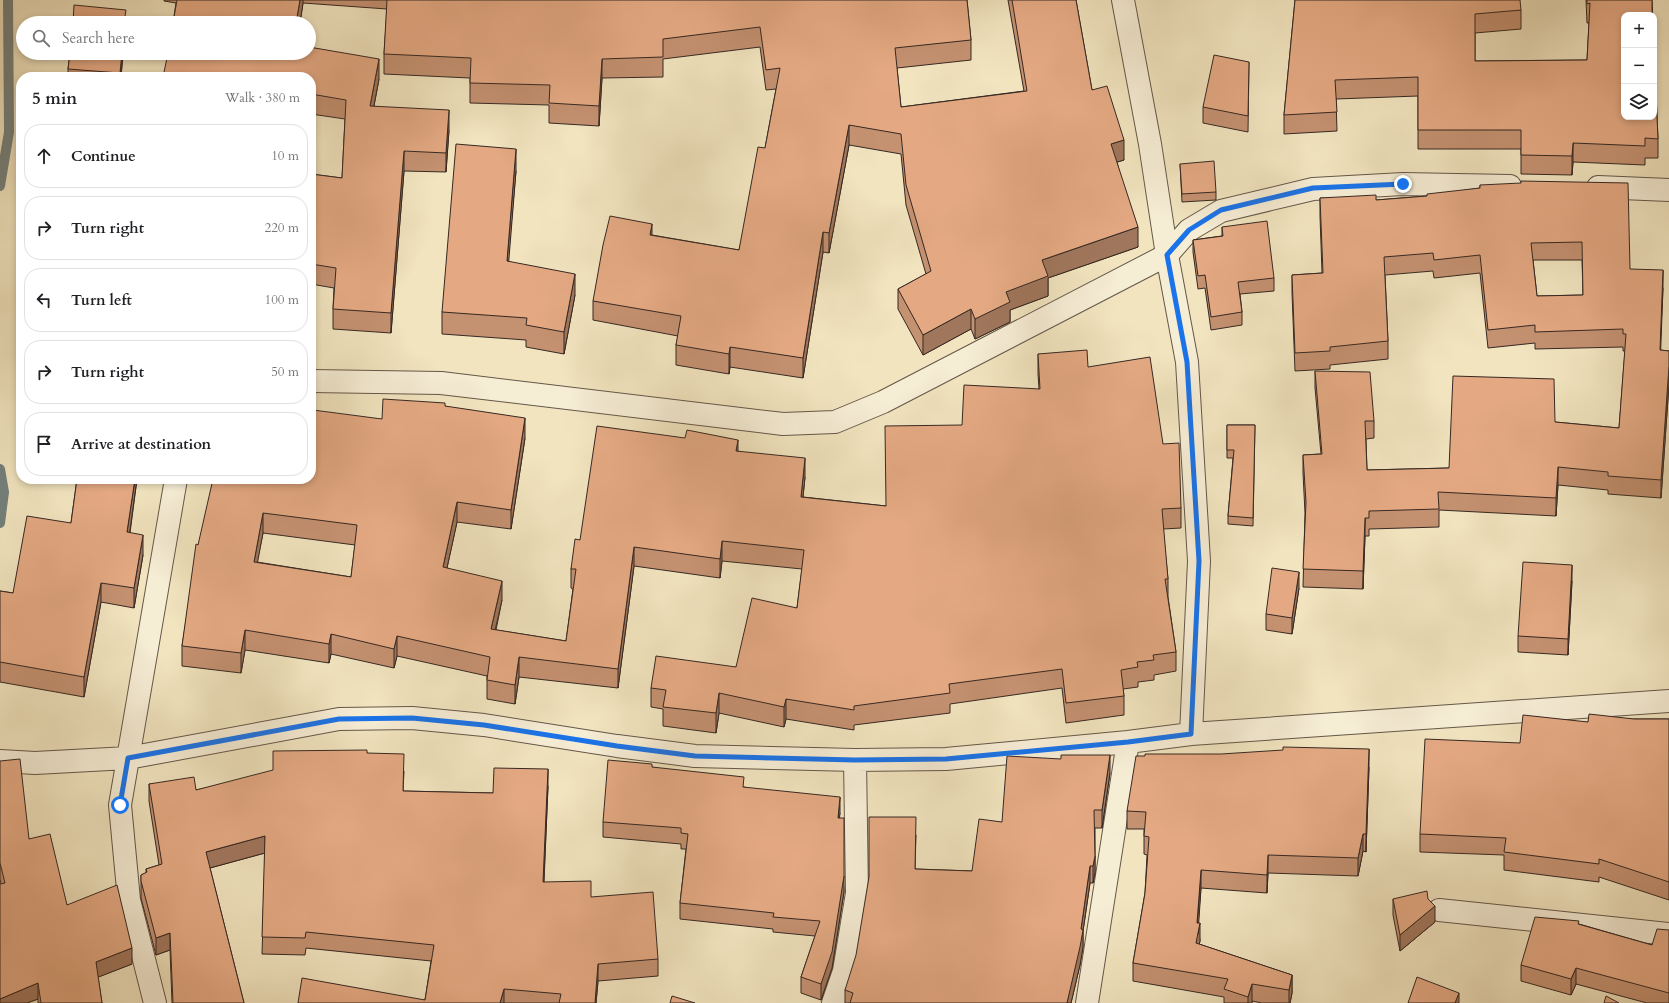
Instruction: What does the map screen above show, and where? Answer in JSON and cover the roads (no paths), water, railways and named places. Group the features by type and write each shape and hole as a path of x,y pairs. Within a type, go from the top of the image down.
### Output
{"street":[{"path":"1123,0 1150,144 1167,255 1187,362 1199,561 1191,734"},
{"path":"316,381 441,383 783,424 835,422 883,402 1167,255 1189,230 1221,210 1313,188 1403,184 1527,186"},
{"path":"1582,187 1659,188 1669,190"},
{"path":"155,1003 128,900 120,805 175,484"},
{"path":"0,761 35,763 128,758 339,719 412,718 484,725 617,746 695,756 855,760 946,759 1128,742 1191,734 1669,701"},
{"path":"1087,1003 1128,742"},
{"path":"833,1003 844,971 857,893 855,760"},
{"path":"1438,910 1669,934"}],"waterway":[{"path":"0,186 9,132 8,0"},
{"path":"0,469 4,492 0,523"}]}
